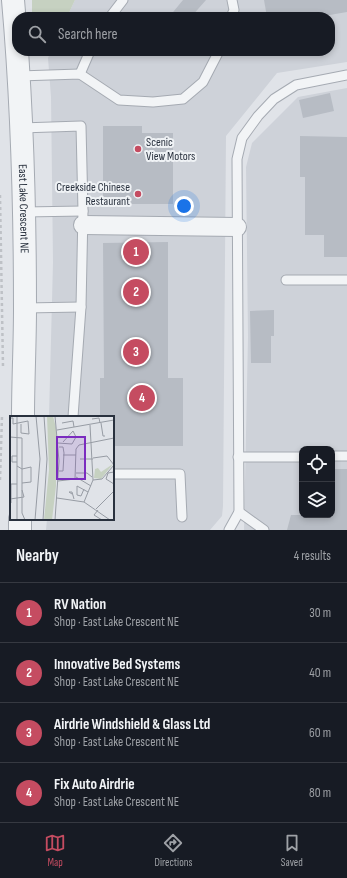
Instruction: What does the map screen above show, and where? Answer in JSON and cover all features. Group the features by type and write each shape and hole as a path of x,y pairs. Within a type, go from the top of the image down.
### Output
{"street":[{"name":"East Lake Crescent NE","path":"13,0 14,12"},
{"name":"East Lake Crescent NE","path":"17,56 25,308 23,416"},
{"path":"83,218 237,227"}],"lane":[{"path":"114,12 123,0"},
{"path":"232,0 233,12"},
{"path":"80,74 88,56"},
{"path":"18,76 80,74 119,100 153,102 183,99 203,82 216,56"},
{"path":"229,530 239,512 237,159 242,138 258,116 274,100 296,85 347,75"},
{"path":"20,128 81,126 83,218 81,307 73,416"},
{"path":"23,212 83,218"},
{"path":"286,280 347,280"},
{"path":"25,308 81,307"},
{"path":"238,457 299,456"},
{"path":"335,456 347,456"},
{"path":"114,474 180,474 182,517"},
{"path":"239,512 264,530"}],"path":[{"path":"0,195 3,372"},
{"path":"0,480 2,411"}],"shaded area":[{"path":"75,0 347,0 347,62 277,73 226,136 223,506 222,516 210,530 46,530 47,520 114,520 114,416 49,416 53,262 51,97 48,58 49,56 335,56 335,12 69,12"},
{"path":"347,88 347,530 244,530 248,337 246,167 252,143 298,97"}],"green space":[{"path":"32,0 75,0 69,12 32,12"}],"building":[{"path":"183,0 206,0 195,12 173,12"},
{"path":"264,0 347,0 347,12 335,14 335,12 266,12"},
{"path":"330,93 334,111 303,118 299,100"},
{"path":"103,126 142,126 142,133 173,133 173,204 103,204"},
{"path":"300,136 347,137 347,257 324,257 324,235 305,235 305,177 300,177"},
{"path":"168,242 168,378 183,378 183,446 114,446 114,416 100,416 100,378 104,378 103,243"},
{"path":"274,310 274,336 271,336 271,363 251,363 250,311"},
{"path":"335,469 347,469 347,530 287,530 291,515 299,515 299,518 335,518"}],"place":[{"name":"Scenic View Motors","path":"138,149"},
{"name":"Creekside Chinese Restaurant","path":"138,194"},
{"name":"RV Nation","path":"136,252"},
{"name":"Innovative Bed Systems","path":"136,292"},
{"name":"Airdrie Windshield & Glass Ltd","path":"136,352"},
{"name":"Fix Auto Airdrie","path":"142,398"}]}
